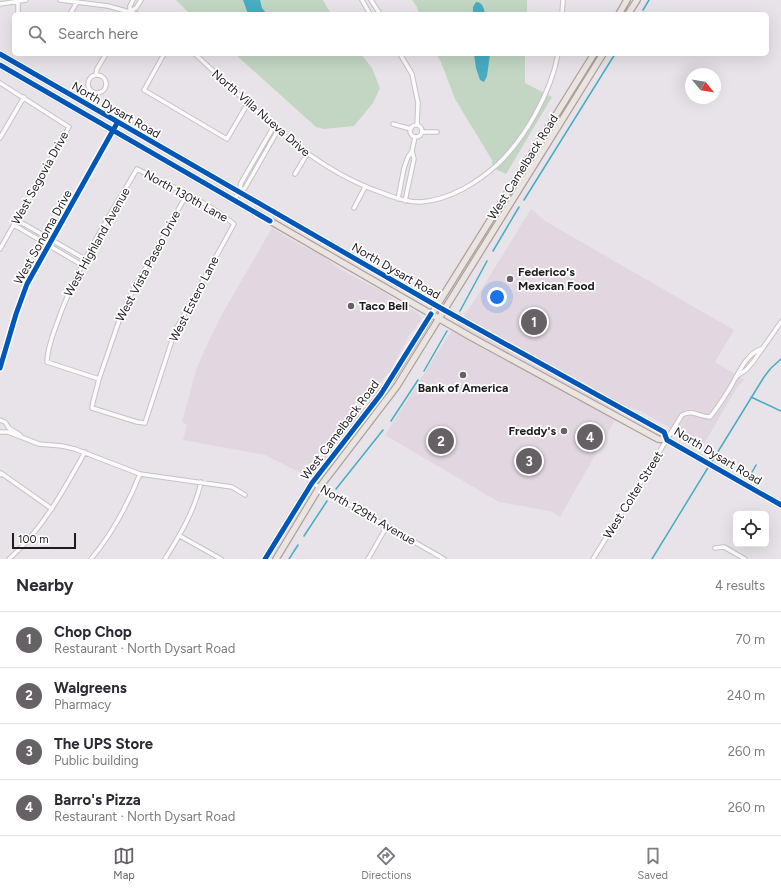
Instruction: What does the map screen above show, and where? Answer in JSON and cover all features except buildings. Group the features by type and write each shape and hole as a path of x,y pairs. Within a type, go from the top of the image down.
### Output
{"main road":[{"path":"630,12 637,0"},
{"path":"626,2 630,12"},
{"path":"619,12 626,2"},
{"name":"North Dysart Road","path":"0,54 444,310 664,432 667,440"},
{"name":"West Camelback Road","path":"265,559 312,483 381,394 593,56"},
{"name":"West Camelback Road","path":"276,559 320,488 393,392 602,56"},
{"name":"North Dysart Road","path":"0,65 431,314 658,440 667,440 781,505"},
{"path":"506,194 513,198"},
{"path":"550,380 555,372"}],"street":[{"path":"0,4 26,0"},
{"path":"60,0 108,6 126,12"},
{"path":"129,12 133,0"},
{"path":"130,12 136,8 141,0"},
{"path":"362,0 369,12"},
{"path":"371,0 379,12"},
{"path":"562,12 563,0"},
{"path":"18,2 18,12"},
{"path":"71,12 77,2"},
{"path":"96,75 102,76 106,81 106,86 99,92 94,92 89,85 90,80 96,75 97,69 105,56"},
{"path":"163,56 144,90 227,139 248,103"},
{"name":"North Villa Nueva Drive","path":"197,56 278,130 307,154 342,176 365,187 405,201 419,202 444,198 481,178 502,160 526,129 537,109 550,83 557,56"},
{"path":"401,56 412,74 418,103 417,125"},
{"path":"0,83 24,97 0,138"},
{"name":"West Segovia Drive","path":"0,249 69,127 24,97"},
{"name":"West Sonoma Drive","path":"0,368 22,297 33,273 118,123"},
{"path":"393,124 411,129"},
{"path":"411,129 413,126 417,125"},
{"path":"417,125 420,126 423,132"},
{"path":"234,200 239,192 241,183 274,126"},
{"path":"398,199 404,168 412,151 415,137 412,135 411,129"},
{"path":"239,192 245,188 278,130"},
{"path":"423,132 437,132"},
{"path":"415,137 421,136 423,132"},
{"path":"405,201 414,159 412,151"},
{"path":"295,174 307,154"},
{"name":"North 130th Lane","path":"137,169 219,212 234,224"},
{"name":"West Highland Avenue","path":"99,379 47,362 47,357 63,305 82,265 137,169"},
{"path":"354,208 365,187"},
{"name":"West Vista Paseo Drive","path":"92,408 99,379 120,318 132,292 187,194"},
{"path":"17,220 85,259"},
{"name":"West Estero Lane","path":"92,408 137,422 145,423 175,331 234,224"},
{"path":"14,225 82,265"},
{"name":"West Colter Street","path":"593,559 682,415 688,412 702,417 710,417 737,376 746,370 781,322"},
{"path":"0,420 5,422 9,428 21,436 39,444 62,446 85,452 140,474 232,487 245,495"},
{"path":"0,432 5,431 21,436"},
{"path":"9,559 36,530 52,509 85,452"},
{"path":"1,474 52,509"},
{"path":"92,559 122,514 133,493 140,474"},
{"path":"166,559 180,536 194,505 201,482"},
{"name":"North 129th Avenue","path":"312,483 444,559"},
{"path":"368,559 387,526"},
{"path":"180,536 221,559"},
{"path":"715,548 724,547 745,559"}],"shaded area":[{"path":"531,209 545,221 734,330 715,362 745,380 738,386 702,447 640,411 623,406 560,517 550,511 499,502 385,435 448,336 473,303"},
{"path":"272,228 300,245 318,253 342,270 383,291 398,302 418,313 422,319 410,334 392,369 384,378 359,416 311,478 265,455 183,440 187,425 182,422 196,370 221,316"}],"green space":[{"path":"176,0 323,0 330,12 188,12"},
{"path":"412,0 527,0 527,12 418,12"},
{"path":"237,56 363,56 372,68 380,88 373,103 354,126 324,129 316,127"},
{"path":"437,56 525,56 525,83 552,97 506,174 493,168 492,160 455,99"}],"water":[{"path":"243,0 260,0 262,8 265,12 247,12"},
{"path":"476,2 478,2 482,4 485,12 473,12 473,7"},
{"path":"474,56 490,56 487,76 484,82 480,80"}],"waterway":[{"path":"643,10 649,0"},
{"path":"524,200 614,56"},
{"path":"493,251 519,207"},
{"path":"460,311 487,261"},
{"path":"424,371 447,331"},
{"path":"711,463 764,377 781,359"},
{"path":"391,421 418,380"},
{"path":"751,397 781,411"},
{"path":"336,489 383,430"},
{"path":"751,474 756,465"},
{"path":"652,559 709,466"},
{"path":"304,536 327,501"},
{"path":"289,559 298,545"}],"cycle path":[{"path":"0,54 437,306 664,432 667,440 781,505"},
{"path":"0,65 270,221"},
{"path":"0,368 16,314 27,284 116,125"},
{"path":"265,559 312,483 381,394 431,314"}],"place":[{"name":"Federico's Mexican Food","path":"510,279"},
{"name":"Taco Bell","path":"351,306"},
{"name":"Chop Chop","path":"534,322"},
{"name":"Bank of America","path":"463,375"},
{"name":"Freddy's","path":"564,431"},
{"name":"Barro's Pizza","path":"590,437"},
{"name":"Walgreens","path":"441,441"},
{"name":"The UPS Store","path":"529,461"}]}
